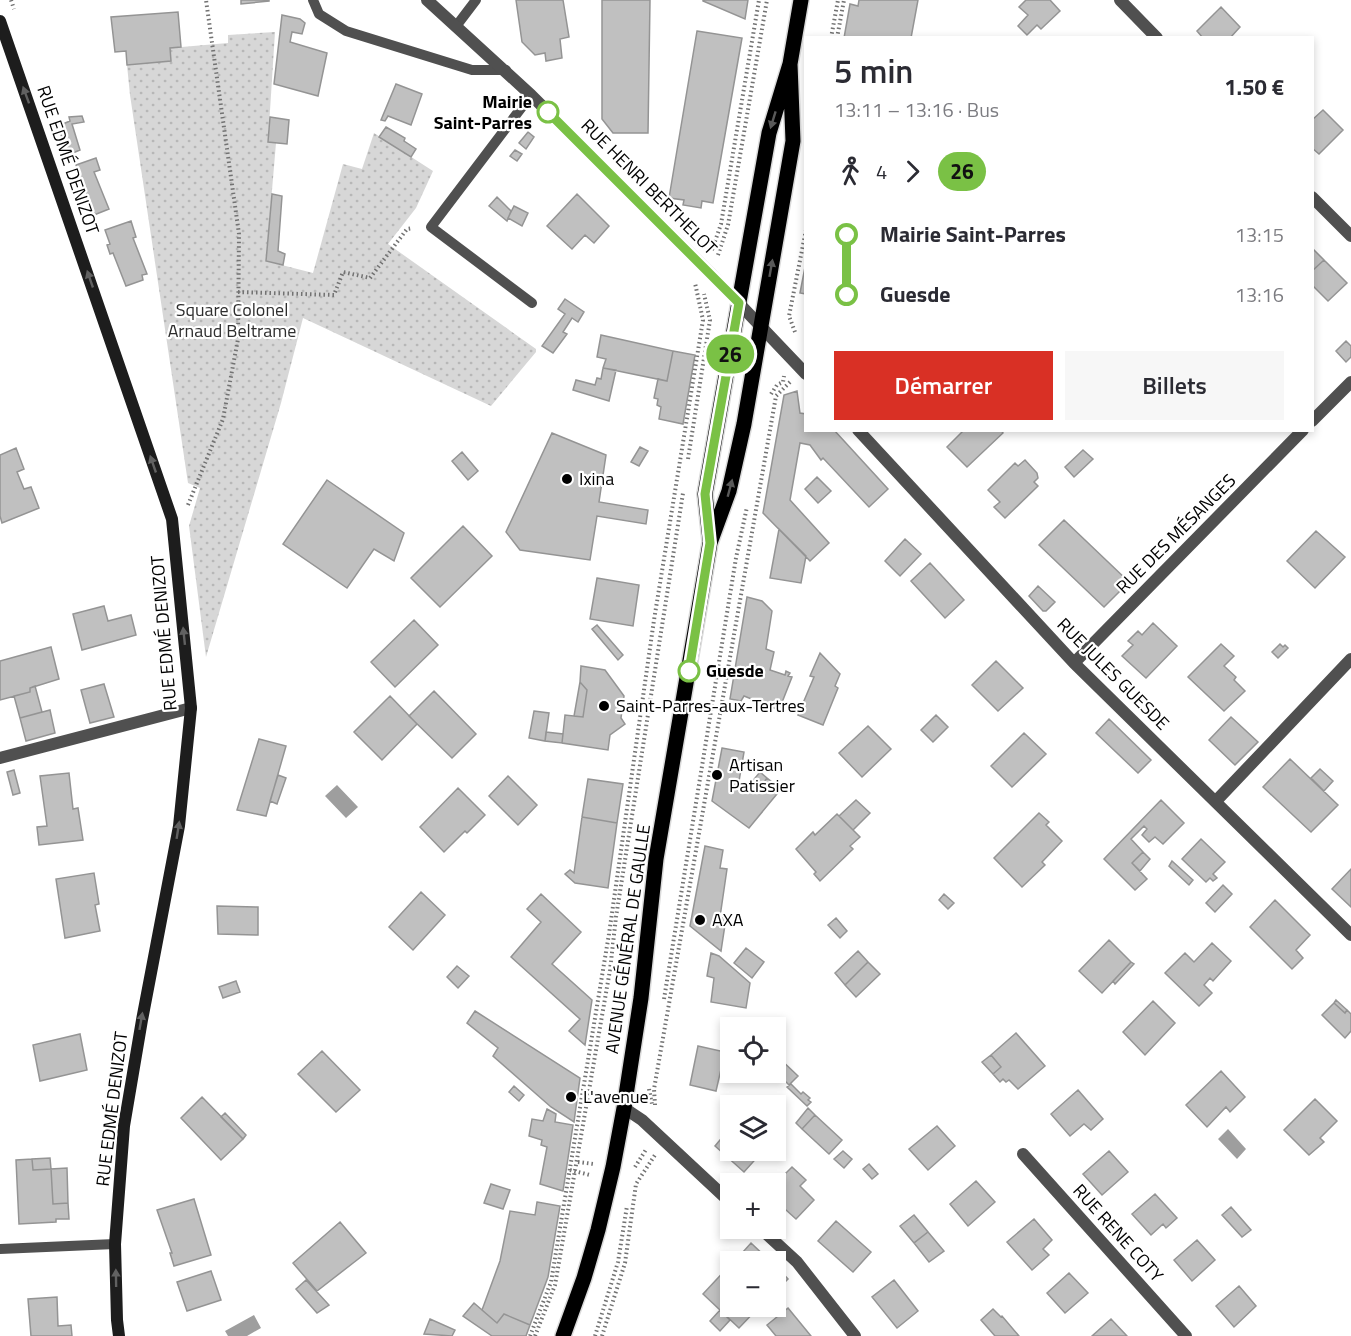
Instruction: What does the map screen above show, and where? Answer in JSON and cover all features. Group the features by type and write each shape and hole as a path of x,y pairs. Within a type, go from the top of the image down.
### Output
{"main road":[{"name":"AVENUE GÉNÉRAL DE GAULLE","path":"710,543 705,494 769,133 790,64 801,0"},
{"name":"AVENUE GÉNÉRAL DE GAULLE","path":"563,1336 598,1230 624,1108 641,998 656,859 710,543 729,492 793,141 790,64"}],"street":[{"name":"RUE HENRI BERTHELOT","path":"427,0 506,70 739,303"},
{"path":"1120,0 1155,36"},
{"name":"RUE EDMÉ DENIZOT","path":"0,21 172,519 191,708 179,826 124,1126 115,1244 119,1336"},
{"path":"1314,198 1351,236"},
{"path":"739,303 804,372"},
{"path":"1314,419 1351,382"},
{"name":"RUE JULES GUESDE","path":"860,432 1074,663 1351,935"},
{"name":"RUE DES MÉSANGES","path":"1074,663 1301,432"},
{"path":"1216,801 1351,658"},
{"path":"0,758 191,708"},
{"path":"624,1108 652,1130 720,1193"},
{"name":"RUE RENE COTY","path":"1023,1154 1186,1336"},
{"path":"772,1239 797,1262 855,1336"}],"lane":[{"path":"313,0 319,14 346,31 472,70 506,70"},
{"path":"457,26 477,0"},
{"path":"531,95 431,227 532,303"},
{"path":"0,1249 115,1244"}],"path":[{"path":"172,519 188,504 223,419 238,339 239,234 206,0"},
{"path":"687,467 710,320 702,286 721,224 759,0"},
{"path":"530,1336 551,1282 609,934 654,620 704,320 694,285 721,250 728,225 767,0"},
{"path":"831,36 838,0"},
{"path":"837,36 844,0"},
{"path":"238,292 334,295 343,272 370,278 407,228 431,227"},
{"path":"602,1336 625,1263 636,1184 655,1155 661,1139 663,1125 655,1107 654,1089 776,396 792,378 794,339 785,321 799,236"},
{"path":"762,441 771,395 777,385 783,382 792,359 800,347 789,316 804,240"},
{"path":"535,1336 555,1285 576,1171 610,970 619,894 683,490"},
{"path":"633,1170 646,1151 655,1118 649,1087 736,558 749,499"},
{"path":"595,1336 618,1262 631,1181"}],"green space":[{"name":"Square Colonel Arnaud Beltrame","path":"275,32 268,142 276,143 266,261 313,273 343,164 362,169 374,133 433,171 416,208 388,244 536,349 536,352 491,406 303,318 281,403 206,657 189,526 200,488 188,483 127,65 171,61 170,48 228,43 228,35"}],"shaded area":[{"path":"337,785 358,807 346,818 325,796"},
{"path":"1228,1129 1246,1149 1237,1159 1218,1139"},
{"path":"254,1315 261,1328 247,1336 228,1336 225,1331"}],"building":[{"path":"241,0 269,0 269,1 241,4"},
{"path":"516,0 563,0 569,37 560,39 562,58 546,61 545,53 535,55 522,42"},
{"path":"602,0 650,0 648,133 613,133 602,119"},
{"path":"748,0 745,19 703,1"},
{"path":"859,0 918,0 911,36 844,36 850,4 858,6"},
{"path":"1026,0 1050,0 1060,11 1041,29 1037,25 1027,35 1018,26 1028,15 1019,7"},
{"path":"1221,7 1240,27 1232,36 1201,36 1197,31"},
{"path":"178,12 181,47 170,48 171,61 127,65 126,51 115,52 111,17"},
{"path":"282,15 300,19 305,23 302,34 292,32 290,42 327,53 318,96 274,84"},
{"path":"697,31 742,38 713,203 702,201 701,208 683,205 684,200 669,198"},
{"path":"396,84 422,94 411,125 388,116 385,121 381,120"},
{"path":"1323,110 1343,130 1319,154 1314,150 1314,118"},
{"path":"82,116 84,122 72,124 80,150 68,155 58,126 70,121 69,117"},
{"path":"270,117 289,120 287,144 268,142"},
{"path":"386,127 405,138 404,141 416,149 411,157 379,137"},
{"path":"528,132 534,137 526,149 519,143"},
{"path":"515,150 522,154 517,161 510,156"},
{"path":"96,158 100,170 94,172 109,209 94,215 76,165"},
{"path":"272,194 282,196 278,251 285,254 283,265 266,261"},
{"path":"577,194 609,226 594,243 585,235 572,249 547,226"},
{"path":"497,197 511,211 507,221 489,206"},
{"path":"514,206 528,213 522,226 508,218"},
{"path":"131,221 136,237 133,238 147,274 142,275 143,280 126,286 113,253 110,254 107,245 110,244 105,230"},
{"path":"1314,250 1324,260 1314,269"},
{"path":"1324,260 1347,283 1328,301 1314,287 1314,269"},
{"path":"804,272 804,294 800,293"},
{"path":"565,299 584,312 578,322 572,318 563,332 567,334 553,353 542,346 565,314 558,309"},
{"path":"601,335 673,351 667,381 603,368 606,359 597,357"},
{"path":"1346,341 1351,346 1351,357 1346,362 1336,351"},
{"path":"673,351 695,355 683,424 659,419 661,407 657,405 658,399 654,398 658,379 667,381"},
{"path":"603,368 616,370 609,401 573,390 576,380 595,385 597,378 601,379"},
{"path":"797,391 800,413 804,414 804,432 836,432 888,489 869,507 823,458 821,460 810,445 800,443 790,500 829,543 810,561 763,513 784,395"},
{"path":"962,432 1003,433 967,467 947,447"},
{"name":"Ixina","path":"552,433 606,455 599,502 648,510 646,524 597,516 590,560 520,550 506,532"},
{"path":"640,447 648,451 639,466 631,462"},
{"path":"16,448 24,469 17,472 24,489 31,487 39,508 2,523 0,455"},
{"path":"1083,450 1093,459 1074,477 1065,467"},
{"path":"462,452 478,471 468,480 452,461"},
{"path":"1025,460 1037,473 1038,478 1034,482 1038,486 1005,518 994,507 1000,502 988,490 1015,463 1018,466"},
{"path":"817,477 831,491 818,503 805,489"},
{"path":"327,480 404,533 394,561 374,549 347,588 283,544"},
{"path":"1064,520 1129,582 1104,607 1039,545"},
{"path":"463,526 492,556 440,607 411,578"},
{"path":"779,529 806,556 801,583 770,578"},
{"path":"1316,531 1345,557 1315,588 1287,561"},
{"path":"905,539 921,554 900,576 885,561"},
{"path":"930,563 964,600 945,618 911,581"},
{"path":"597,578 639,585 633,626 590,619"},
{"path":"1038,586 1055,602 1046,611 1043,611 1029,596"},
{"path":"747,597 762,601 772,611 766,649 774,652 770,670 785,675 786,671 790,673 788,676 792,677 779,710 744,696 741,701 730,699"},
{"path":"104,606 108,621 131,615 136,635 82,650 73,614"},
{"path":"414,620 438,645 395,687 371,662"},
{"path":"1153,623 1177,646 1146,678 1122,656 1133,645 1128,641 1138,631 1142,635"},
{"path":"597,625 623,655 618,660 592,629"},
{"path":"1221,644 1234,656 1224,666 1236,677 1234,680 1245,691 1224,711 1188,677"},
{"path":"1280,644 1288,648 1278,658 1272,652"},
{"path":"51,647 59,679 30,688 30,692 0,700 0,661"},
{"path":"820,653 840,674 835,686 838,688 823,725 798,715 814,677 810,676"},
{"path":"996,661 1023,688 998,711 972,685"},
{"name":"Saint-Parres-aux-Tertres","path":"581,666 605,670 624,696 621,718 625,724 610,735 608,750 562,743 565,715 583,717 587,690 580,682"},
{"path":"580,682 587,690 583,717 574,716"},
{"path":"104,684 114,717 90,723 81,690"},
{"path":"35,686 42,712 20,718 14,696 30,692 30,688"},
{"path":"434,691 476,734 452,758 409,716"},
{"path":"390,696 417,724 382,760 354,732"},
{"path":"50,710 55,733 26,741 20,718"},
{"path":"534,711 549,713 545,741 529,738"},
{"path":"936,715 948,727 933,742 921,730"},
{"path":"1231,717 1258,742 1235,765 1209,740"},
{"path":"1109,719 1151,760 1138,773 1096,733"},
{"path":"868,726 891,749 862,777 839,753"},
{"path":"546,732 563,734 562,743 545,741"},
{"path":"1024,733 1046,754 1012,787 991,766"},
{"path":"259,739 286,746 266,816 237,810"},
{"path":"722,748 744,752 738,787 744,791 750,784 758,790 767,778 781,789 749,828 712,801"},
{"path":"1290,759 1338,805 1311,832 1263,787"},
{"path":"1320,769 1333,781 1324,791 1311,778"},
{"path":"14,770 20,793 13,795 7,772"},
{"path":"760,772 767,778 758,790 750,784"},
{"path":"69,773 73,809 78,808 83,840 39,845 37,827 47,826 40,776"},
{"path":"278,775 286,778 277,804 270,801"},
{"path":"508,776 537,805 518,825 489,796"},
{"path":"588,779 623,784 617,823 582,817"},
{"path":"458,788 485,815 444,852 420,827"},
{"path":"856,800 870,813 853,830 839,816"},
{"path":"1161,800 1184,823 1163,844 1155,837 1149,842 1142,835 1147,829 1144,826 1131,839 1143,852 1132,863 1147,879 1135,890 1104,859"},
{"path":"1039,813 1049,822 1046,825 1062,841 1042,862 1045,865 1022,887 994,858"},
{"path":"837,814 860,837 850,846 853,849 820,881 814,874 816,872 796,849 813,832 815,835"},
{"path":"582,817 617,823 608,888 575,883 565,874 570,870 574,873"},
{"path":"1201,839 1225,862 1213,874 1217,878 1213,881 1210,878 1206,882 1182,859"},
{"path":"705,846 723,850 720,868 727,869 720,917 726,918 721,951 690,926"},
{"path":"1143,852 1150,859 1140,871 1132,863"},
{"path":"1172,861 1193,880 1189,885 1169,866"},
{"path":"1351,869 1351,907 1332,889"},
{"path":"94,873 99,904 95,905 100,931 65,938 56,879"},
{"path":"1223,885 1232,894 1215,912 1206,903"},
{"path":"421,892 445,915 413,950 389,927"},
{"path":"541,894 581,932 552,964 592,1000 585,1045 569,1031 580,1019 511,957 541,922 527,909"},
{"path":"944,894 954,903 948,909 939,900"},
{"path":"1275,900 1310,935 1296,950 1303,958 1292,969 1250,927"},
{"path":"217,906 258,907 258,935 218,934"},
{"path":"836,918 847,931 840,938 828,925"},
{"path":"1109,940 1131,962 1102,993 1079,971"},
{"path":"1212,943 1231,961 1213,981 1210,978 1204,985 1212,993 1199,1006 1165,973 1185,953 1194,962"},
{"path":"746,948 764,962 752,978 734,963"},
{"path":"858,951 868,962 845,985 835,973"},
{"path":"711,953 719,956 750,983 746,1008 711,1002 714,978 707,976"},
{"path":"868,962 880,974 856,997 845,985"},
{"path":"1131,962 1134,964 1115,984 1113,981"},
{"path":"457,966 469,976 458,988 447,977"},
{"path":"236,981 240,992 223,998 219,987"},
{"path":"1336,1000 1347,1010 1345,1013 1334,1003"},
{"path":"1153,1001 1175,1023 1145,1055 1123,1032"},
{"path":"1334,1003 1345,1013 1347,1010 1351,1014 1351,1031 1345,1038 1322,1015"},
{"path":"475,1011 580,1078 574,1122 551,1107 493,1056 498,1048 467,1023"},
{"path":"1016,1033 1045,1066 1018,1089 1009,1080 1006,1082 1003,1079 1000,1082 993,1074 1001,1067 991,1055"},
{"path":"80,1034 87,1070 40,1081 33,1045"},
{"path":"698,1046 720,1051 720,1074 716,1091 690,1085"},
{"path":"322,1051 360,1090 336,1112 298,1074"},
{"path":"991,1055 1001,1067 993,1074 982,1062"},
{"path":"786,1065 798,1076 789,1085 786,1082"},
{"path":"1221,1071 1245,1097 1230,1112 1226,1107 1207,1127 1186,1105"},
{"path":"791,1084 801,1094 803,1092 810,1098 808,1100 811,1102 807,1106 787,1087"},
{"path":"514,1086 524,1095 519,1101 509,1092"},
{"path":"1078,1090 1103,1119 1091,1130 1084,1124 1070,1136 1051,1114"},
{"path":"202,1097 243,1139 221,1160 181,1118"},
{"path":"1315,1099 1337,1121 1320,1138 1324,1142 1309,1155 1284,1130"},
{"path":"808,1108 815,1115 802,1129 796,1123"},
{"path":"547,1109 556,1114 555,1122 573,1125 563,1191 540,1184 547,1147 541,1145 542,1140 529,1136 532,1119 543,1121"},
{"path":"225,1113 246,1135 243,1139 221,1117"},
{"path":"815,1115 842,1140 829,1154 802,1129"},
{"path":"937,1126 955,1146 928,1170 909,1149"},
{"path":"720,1140 720,1150 715,1146"},
{"path":"843,1151 852,1159 844,1168 834,1159"},
{"path":"1109,1151 1128,1172 1102,1195 1083,1174"},
{"path":"50,1158 51,1169 33,1170 32,1159"},
{"path":"32,1159 33,1170 51,1169 53,1204 68,1203 69,1219 19,1224 16,1160"},
{"path":"732,1161 754,1161 744,1172"},
{"path":"869,1164 878,1174 872,1179 863,1169"},
{"path":"792,1167 806,1180 800,1186 814,1200 796,1219 786,1210 786,1173"},
{"path":"67,1168 68,1203 53,1204 51,1169"},
{"path":"976,1181 995,1202 968,1226 950,1204"},
{"path":"491,1184 510,1190 503,1209 484,1203"},
{"path":"1155,1194 1177,1218 1166,1228 1163,1224 1151,1235 1132,1214"},
{"path":"194,1199 211,1255 174,1266 170,1253 172,1253 157,1210"},
{"path":"537,1202 560,1206 548,1277 530,1325 504,1314 497,1323 482,1310 500,1261 510,1211 535,1215"},
{"path":"1231,1207 1251,1230 1242,1237 1222,1215"},
{"path":"914,1215 928,1232 914,1243 900,1226"},
{"path":"1034,1219 1052,1240 1043,1249 1049,1255 1032,1270 1007,1242"},
{"path":"836,1221 871,1252 853,1272 818,1241"},
{"path":"340,1222 366,1253 317,1291 293,1263"},
{"path":"928,1232 944,1251 929,1262 914,1243"},
{"path":"1197,1240 1215,1260 1192,1281 1174,1260"},
{"path":"751,1243 759,1251 744,1251"},
{"path":"211,1271 221,1300 187,1311 177,1282"},
{"path":"1069,1273 1088,1293 1065,1313 1047,1293"},
{"path":"720,1276 720,1310 703,1294"},
{"path":"306,1280 329,1305 317,1313 296,1289"},
{"path":"894,1280 918,1311 897,1328 872,1297"},
{"path":"1239,1286 1256,1306 1234,1327 1216,1306"},
{"path":"57,1297 58,1326 71,1325 72,1336 31,1336 28,1299"},
{"path":"474,1303 497,1323 504,1314 530,1325 526,1336 492,1336 463,1316"},
{"path":"788,1308 811,1336 776,1336 767,1325 777,1317 786,1317"},
{"path":"993,1309 1019,1336 995,1336 981,1320"},
{"path":"720,1310 720,1317 727,1317 730,1320 720,1331 710,1321"},
{"path":"727,1317 750,1317 739,1328"},
{"path":"430,1319 455,1330 452,1336 424,1334"},
{"path":"1111,1319 1127,1336 1092,1336"}],"bus line":[{"name":"26","path":"548,112 739,303 705,494 710,543 689,671"}],"place":[{"name":"Mairie Saint-Parres","path":"548,112"},
{"name":"Ixina","path":"567,479"},
{"name":"Guesde","path":"689,671"},
{"name":"Saint-Parres-aux-Tertres","path":"604,706"},
{"name":"Artisan Patissier","path":"717,775"},
{"name":"AXA","path":"700,920"},
{"name":"L'avenue","path":"571,1097"}]}
